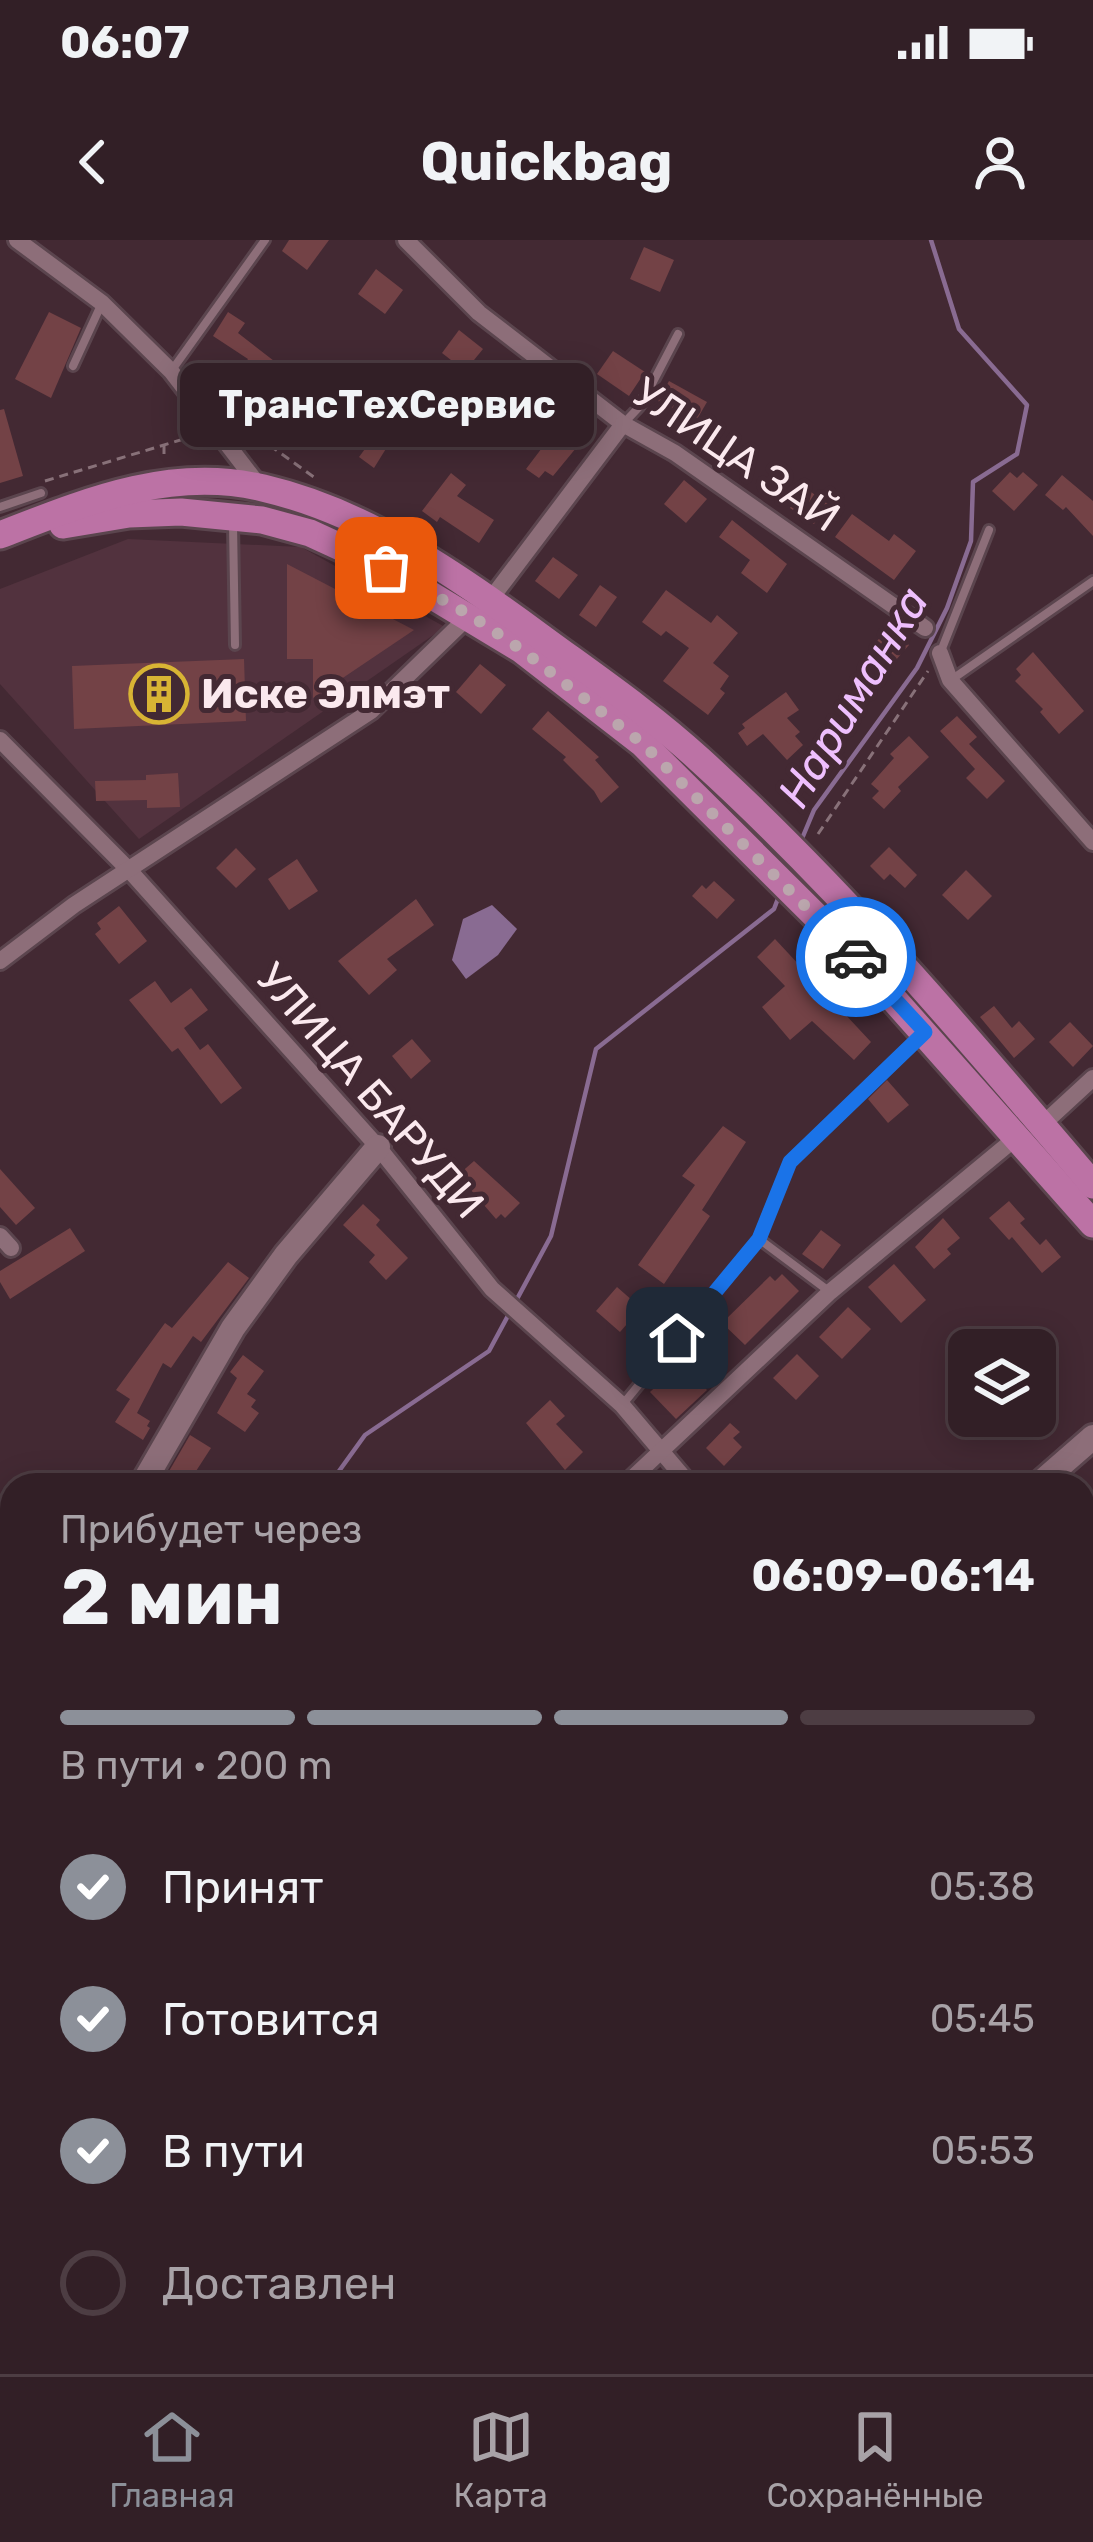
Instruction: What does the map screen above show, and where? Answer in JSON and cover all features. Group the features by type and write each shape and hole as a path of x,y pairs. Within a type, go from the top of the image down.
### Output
{"main road":[{"path":"0,537 142,486 199,481 260,487 338,512 416,552 522,650 728,786 871,930 1029,1131 1093,1224"},
{"path":"0,537 129,514 233,517 310,533 480,607"},
{"path":"650,734 925,1032 1093,1185"}],"street":[{"path":"17,240 102,304 171,371 260,487"},
{"name":"УЛИЦА ЗАЙ","path":"406,240 479,313 623,424 675,452 925,628"},
{"path":"0,961 74,905 371,711 480,607 623,424"},
{"path":"940,653 950,680 1093,842"},
{"name":"УЛИЦА БАРУДИ","path":"0,740 130,871 378,1147 492,1288 622,1405 679,1473"},
{"path":"638,1473 830,1292 1093,1078"},
{"path":"149,1473 233,1328 286,1255 378,1147"},
{"path":"1052,1473 1093,1437"}],"lane":[{"path":"171,371 266,240"},
{"path":"73,366 102,304"},
{"path":"623,424 641,404 679,334"},
{"path":"0,507 40,488"},
{"path":"233,517 235,645"},
{"path":"940,653 989,530"},
{"path":"950,680 1093,581"},
{"path":"622,1405 759,1239 790,1162 925,1032"},
{"path":"759,1239 830,1292"}],"path":[{"path":"40,488 194,436"},
{"path":"164,445 164,459"},
{"path":"818,834 940,653"}],"shaded area":[{"path":"128,539 301,547 445,627 139,839 0,684 0,589"},
{"path":"492,905 517,929 498,955 466,979 452,960 463,919"}],"building":[{"path":"289,240 329,240 307,270 282,251"},
{"path":"644,247 674,260 660,292 630,279"},
{"path":"376,269 403,290 385,314 358,294"},
{"path":"49,312 81,328 51,398 15,379"},
{"path":"228,312 245,323 238,333 287,371 293,362 312,376 290,406 241,369 248,359 213,336"},
{"path":"459,330 483,349 465,371 442,353"},
{"path":"613,351 645,372 629,396 597,374"},
{"path":"669,381 707,402 696,421 658,401"},
{"path":"573,407 595,425 553,476 545,471 539,478 526,469"},
{"path":"4,409 23,476 0,483 0,410"},
{"path":"385,422 397,431 374,468 359,457"},
{"path":"1010,472 1017,478 1023,472 1038,485 1014,511 992,491"},
{"path":"451,473 466,485 457,496 494,520 479,543 422,511"},
{"path":"1062,475 1093,501 1093,536 1066,507 1063,510 1045,495"},
{"path":"684,480 707,499 686,523 664,504"},
{"path":"804,487 828,504 814,524 790,508"},
{"path":"852,514 889,541 894,534 916,551 894,580 835,537"},
{"path":"732,520 787,564 767,593 741,573 750,560 719,537"},
{"path":"553,557 578,575 559,599 535,581"},
{"path":"287,564 414,630 313,698 313,659 287,659"},
{"path":"600,585 617,597 596,627 579,615"},
{"path":"666,590 711,623 717,615 738,633 713,663 729,676 720,689 725,693 708,715 663,681 689,648 666,631 661,636 642,622"},
{"path":"888,628 909,645 882,676 862,659"},
{"path":"1033,652 1084,711 1059,734 1040,712 1043,709 1015,681 1021,675 1016,669"},
{"name":"Иске Элмэт","path":"244,659 246,721 74,729 72,666"},
{"path":"480,664 506,685 481,714 456,692"},
{"path":"786,692 799,710 787,718 800,732 795,736 803,745 787,760 763,734 747,746 738,733 745,728 742,724"},
{"path":"548,711 599,757 595,760 619,787 601,803 563,760 566,757 532,729"},
{"path":"957,716 977,737 969,744 1005,781 987,799 966,778 975,769 940,731"},
{"path":"909,736 929,757 898,787 901,791 884,809 872,798 879,791 871,784 894,758 890,754"},
{"path":"178,773 180,807 147,808 147,800 96,801 95,781 146,780 146,775"},
{"path":"889,847 917,875 905,888 890,874 884,880 870,866"},
{"path":"236,848 256,869 236,888 216,868"},
{"path":"297,859 318,891 289,910 268,879"},
{"path":"966,870 992,896 968,920 942,895"},
{"path":"714,881 735,900 717,919 692,896"},
{"path":"416,899 434,925 387,959 397,970 369,995 338,961"},
{"path":"119,906 147,941 119,964 95,934 101,929 97,923"},
{"path":"775,939 871,1042 854,1060 812,1021 790,1040 762,1007 785,986 757,957"},
{"path":"155,981 171,1003 191,988 208,1010 184,1028 200,1050 208,1044 242,1088 221,1104 178,1048 172,1052 129,1000"},
{"path":"994,1006 1012,1028 1019,1021 1035,1039 1014,1058 980,1017"},
{"path":"1070,1022 1093,1046 1073,1067 1049,1042"},
{"path":"412,1039 431,1061 411,1079 392,1056"},
{"path":"887,1080 909,1105 888,1123 868,1099"},
{"path":"723,1126 746,1142 702,1210 710,1216 664,1284 638,1265 695,1185 682,1176"},
{"path":"474,1161 520,1203 505,1218 501,1214 496,1219 458,1175"},
{"path":"0,1169 35,1208 16,1225 0,1207"},
{"path":"1009,1201 1025,1219 1020,1223 1040,1245 1046,1239 1061,1257 1042,1273 989,1218"},
{"path":"363,1204 408,1258 386,1280 369,1262 375,1255 343,1225"},
{"path":"943,1218 960,1238 934,1269 915,1247"},
{"path":"70,1228 85,1251 10,1299 0,1282 0,1271"},
{"path":"821,1230 841,1245 823,1269 802,1254"},
{"path":"228,1262 249,1278 201,1342 193,1336 171,1368 163,1363 137,1413 150,1421 143,1440 115,1422 130,1399 116,1390 165,1323 172,1328"},
{"path":"894,1264 926,1300 901,1323 868,1287"},
{"path":"782,1274 799,1291 745,1345 722,1323 770,1276 775,1281"},
{"path":"617,1287 641,1308 620,1332 596,1311"},
{"path":"848,1307 871,1329 842,1359 819,1337"},
{"path":"797,1354 819,1376 796,1400 773,1378"},
{"path":"243,1355 264,1371 247,1394 256,1400 251,1407 259,1413 245,1432 217,1413 237,1378 230,1372"},
{"path":"681,1363 707,1390 676,1419 650,1392"},
{"path":"550,1400 565,1416 556,1424 583,1452 565,1470 526,1423"},
{"path":"730,1423 740,1432 733,1438 742,1447 724,1466 706,1448"},
{"path":"190,1435 211,1448 195,1473 168,1473"}],"waterway":[{"name":"Нариманка","path":"801,841 814,810 917,668 947,608 971,541 973,482 1017,454 1027,405 959,329 931,240"},
{"name":"Нариманка","path":"338,1473 365,1435 489,1351 551,1236 596,1049 774,909 779,896"}],"way so far":[{"path":"386,568 522,650 642,743 856,957"}],"place":[{"name":"ТрансТехСервис","path":"386,568"},
{"name":"Иске Элмэт","path":"159,694"}],"route":[{"path":"677,1338 759,1239 790,1162 925,1032 856,957"}]}
